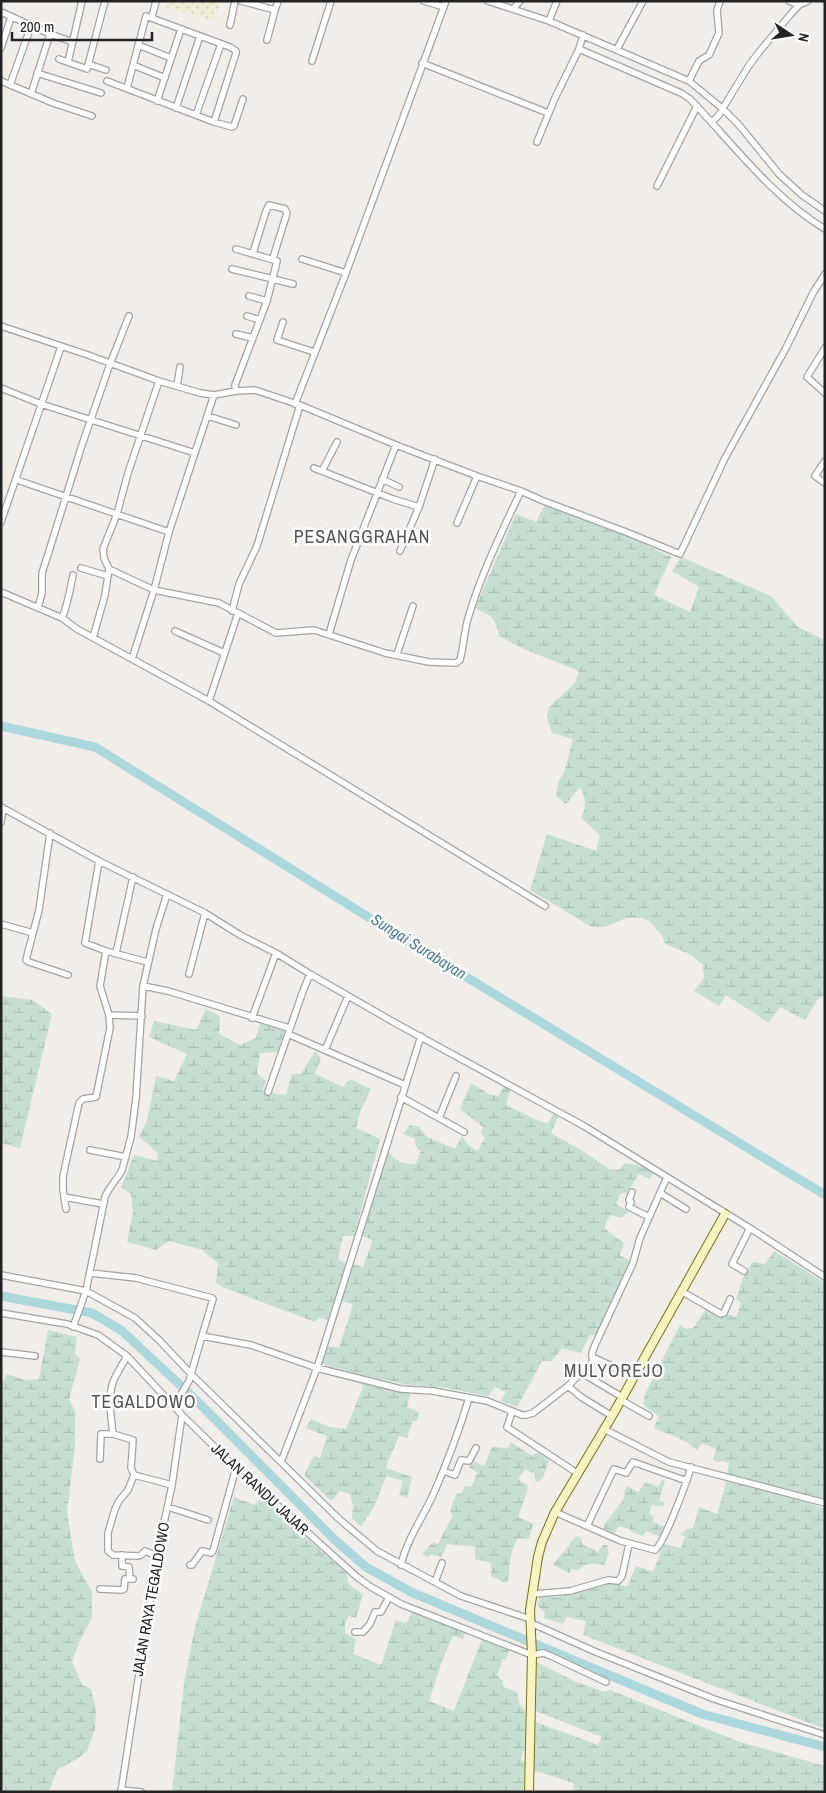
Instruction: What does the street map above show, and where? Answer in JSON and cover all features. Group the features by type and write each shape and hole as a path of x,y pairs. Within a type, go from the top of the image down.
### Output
{"street":[{"path":"68,62 82,1"},
{"path":"60,59 87,69 105,1"},
{"path":"152,18 156,1"},
{"path":"230,25 235,1"},
{"path":"241,1 275,10"},
{"path":"267,40 278,1"},
{"path":"312,61 331,1"},
{"path":"209,701 235,612 240,584 257,546 297,402 445,4 424,1"},
{"path":"488,1 549,21 689,81 723,108 739,124 780,174 802,195 825,211"},
{"path":"513,9 520,1"},
{"path":"549,21 557,1"},
{"path":"617,49 643,1"},
{"path":"689,81 700,61 709,55 718,33 716,10 720,1"},
{"path":"789,1 800,5"},
{"path":"715,119 748,68 800,5 808,1"},
{"path":"1,12 73,42"},
{"path":"127,88 145,18 148,16 234,49 236,52 214,122"},
{"path":"1,48 10,17"},
{"path":"10,85 31,26"},
{"path":"157,101 181,29"},
{"path":"31,94 50,34"},
{"path":"537,142 548,113 580,47 583,35"},
{"path":"176,108 200,36"},
{"path":"196,116 221,44"},
{"path":"138,45 172,58"},
{"path":"580,47 681,93 715,119 734,148 782,197 825,229"},
{"path":"422,63 548,113"},
{"path":"88,64 106,70"},
{"path":"133,65 165,78"},
{"path":"38,73 101,94"},
{"path":"1,81 92,116"},
{"path":"107,81 196,116 234,126 243,99"},
{"path":"657,186 697,106"},
{"path":"253,253 266,211 269,205 273,205 285,209 287,213 273,258"},
{"path":"235,388 267,301 277,261 273,258 236,248"},
{"path":"302,259 346,273"},
{"path":"232,269 293,284"},
{"path":"1,326 200,393 214,396 235,388 255,390 297,402 396,445 521,491 680,554 725,458 825,274"},
{"path":"249,296 267,301"},
{"path":"38,608 42,593 42,573 81,448 129,316"},
{"path":"246,316 260,320"},
{"path":"283,322 277,340 314,352"},
{"path":"236,334 253,338"},
{"path":"1,522 61,347"},
{"path":"825,348 807,377 825,393"},
{"path":"177,386 180,368"},
{"path":"160,381 128,473 117,513 103,548 104,560 109,569 154,590 219,603 276,633 314,630 385,653 429,662 459,662 468,616 480,583 521,491"},
{"path":"1,388 41,404 195,453"},
{"path":"132,659 154,590 169,532 214,396"},
{"path":"208,416 236,425"},
{"path":"322,471 337,442"},
{"path":"329,634 347,572 396,445"},
{"path":"400,551 419,507 435,459"},
{"path":"825,461 815,476 825,483"},
{"path":"314,468 419,507"},
{"path":"457,523 477,476"},
{"path":"382,479 399,487"},
{"path":"16,480 67,495 169,532"},
{"path":"1,499 9,502"},
{"path":"81,568 108,576"},
{"path":"93,638 109,569"},
{"path":"62,618 68,604 74,575"},
{"path":"1,592 62,618 77,629 209,701 545,906"},
{"path":"397,654 413,606"},
{"path":"175,631 224,653"},
{"path":"1,822 2,807 50,833 98,863 204,915 420,1038 584,1126 750,1228 825,1277"},
{"path":"50,833 43,884 26,958 27,961 68,975"},
{"path":"98,863 85,943 147,962"},
{"path":"116,953 132,879"},
{"path":"74,1324 90,1273 103,1204 110,1185 120,1175 131,1137 136,1098 143,986 147,962 166,896"},
{"path":"189,974 204,915"},
{"path":"1,924 33,933"},
{"path":"66,1209 63,1176 80,1103 83,1099 96,1097 110,1028 100,986 106,951"},
{"path":"252,1018 276,955"},
{"path":"268,1092 310,974"},
{"path":"143,986 168,991 289,1031 325,1050 405,1085"},
{"path":"325,1050 348,996"},
{"path":"108,1015 142,1016"},
{"path":"281,1462 317,1368 420,1038"},
{"path":"439,1118 456,1076"},
{"path":"401,1097 464,1132"},
{"path":"90,1150 126,1157"},
{"path":"202,1336 251,1345 317,1368 401,1389 429,1390 492,1403 526,1416 533,1413 568,1386 592,1363 593,1350 633,1262 640,1238 667,1177"},
{"path":"632,1192 628,1200 631,1202 629,1207 649,1217"},
{"path":"660,1193 686,1209"},
{"path":"64,1197 103,1204"},
{"path":"529,1792 531,1623 538,1557 542,1542 554,1512 612,1416 725,1214"},
{"path":"744,1271 732,1264 750,1228"},
{"path":"90,1273 136,1278 212,1298 191,1378 174,1406"},
{"path":"1,1275 85,1293 121,1310 146,1327 191,1378 281,1462 355,1535 377,1552 461,1596 531,1623 596,1652 714,1699 825,1735"},
{"path":"681,1291 721,1314 724,1312 730,1299"},
{"name":"JALAN RANDU JAJAR","path":"1,1314 74,1324 98,1335 127,1356 182,1415 236,1468 357,1577 388,1599 532,1653 543,1653 606,1682"},
{"path":"1,1352 35,1356"},
{"path":"113,1434 111,1392 114,1380 127,1356"},
{"path":"592,1357 634,1376"},
{"path":"582,1373 649,1416"},
{"path":"568,1386 581,1397 612,1416"},
{"path":"401,1565 411,1535 432,1497 443,1471 469,1398"},
{"path":"512,1412 507,1427 576,1473"},
{"name":"JALAN RAYA TEGALDOWO","path":"121,1788 157,1556 172,1485 182,1415"},
{"path":"604,1429 668,1462 825,1502"},
{"path":"100,1459 101,1434 113,1434 133,1440 131,1468 134,1475 128,1490 116,1506 108,1533 109,1553 122,1556 141,1556 145,1551 157,1556"},
{"path":"443,1471 455,1475 461,1460 469,1461 476,1448"},
{"path":"586,1526 614,1469 626,1473 633,1462 687,1481"},
{"path":"554,1512 630,1544 654,1550 658,1549 687,1481 691,1467"},
{"path":"190,1565 192,1566 195,1563 202,1551 211,1553 213,1551 236,1468"},
{"path":"134,1475 172,1485"},
{"path":"168,1507 208,1520"},
{"path":"533,1594 570,1591 608,1580 618,1581 622,1576 630,1544"},
{"path":"100,1589 122,1590 124,1589 126,1579 131,1579 129,1567 122,1566 122,1556"},
{"path":"434,1582 442,1563"},
{"path":"355,1632 363,1632 370,1624 375,1612 381,1612 388,1599"},
{"path":"121,1788 141,1792"}],"shaded area":[{"path":"169,1 220,1 215,21 167,8"}],"green space":[{"path":"545,504 625,535 671,557 654,595 690,612 699,587 672,571 681,557 771,596 798,627 825,640 825,992 817,1000 805,1020 780,1007 769,1023 726,995 719,1006 694,991 704,978 703,965 692,955 665,944 662,935 649,921 642,918 626,918 604,927 592,927 530,890 547,834 596,851 600,835 581,818 585,802 580,787 566,804 556,796 558,783 564,772 573,739 552,733 547,718 549,707 575,683 579,671 526,650 499,636 492,618 475,608 516,514 536,522"},
{"path":"1,996 32,1000 52,1014 20,1148 1,1143"},
{"path":"206,1009 220,1016 219,1034 240,1045 256,1038 260,1023 285,1030 278,1052 260,1053 257,1073 266,1081 263,1089 276,1094 286,1095 292,1074 301,1074 315,1051 321,1058 315,1074 343,1087 350,1079 371,1089 360,1112 356,1128 380,1139 354,1236 343,1236 338,1259 346,1264 328,1320 319,1318 315,1322 222,1287 216,1283 218,1263 203,1250 169,1241 156,1250 127,1242 133,1213 131,1194 121,1187 134,1155 158,1161 157,1152 139,1137 147,1121 156,1076 174,1081 187,1054 149,1037 154,1021 196,1030"},
{"path":"471,1083 489,1094 498,1096 505,1085 510,1090 506,1105 541,1122 548,1123 554,1113 558,1117 551,1133 609,1169 619,1170 625,1163 637,1165 654,1172 650,1179 639,1174 627,1192 620,1194 616,1204 628,1211 622,1218 610,1215 604,1228 624,1243 620,1255 630,1261 596,1336 591,1334 580,1353 562,1348 552,1361 542,1361 517,1407 501,1401 506,1392 495,1387 488,1396 447,1388 404,1384 322,1364 328,1346 339,1348 353,1304 341,1301 351,1264 363,1267 373,1240 361,1236 387,1152 400,1162 415,1165 421,1151 415,1145 415,1139 403,1134 410,1125 419,1127 427,1137 455,1149 462,1136 469,1146 478,1151 485,1137 481,1134 483,1127 461,1110"},
{"path":"774,1251 825,1283 825,1501 727,1475 729,1463 713,1460 716,1449 702,1443 697,1450 683,1440 654,1428 659,1416 646,1408 643,1403 645,1394 680,1325 686,1329 693,1328 707,1308 736,1317 741,1303 736,1299 743,1278 752,1262 765,1264"},
{"path":"48,1330 77,1337 75,1354 80,1359 69,1399 75,1411 75,1446 67,1512 75,1561 92,1592 92,1618 80,1640 72,1661 82,1685 91,1689 96,1709 95,1729 87,1751 57,1770 49,1792 1,1792 1,1385 7,1374 25,1380 39,1379"},
{"path":"338,1374 411,1392 407,1407 419,1412 417,1421 413,1421 407,1438 399,1436 386,1468 412,1477 407,1498 399,1495 403,1481 386,1476 375,1505 361,1527 352,1518 353,1505 350,1494 340,1491 331,1501 304,1475 314,1456 320,1458 327,1436 306,1428 311,1419 330,1427 346,1429 363,1387 362,1384 336,1377"},
{"path":"511,1442 532,1456 538,1452 549,1460 543,1478 538,1482 535,1481 535,1474 525,1469 518,1479 528,1486 518,1517 533,1524 529,1539 518,1538 515,1543 510,1558 508,1581 503,1582 491,1576 491,1563 475,1559 475,1547 447,1544 441,1557 431,1554 428,1557 422,1554 433,1542 438,1544 453,1515 450,1511 456,1494 462,1493 465,1486 472,1486 477,1472 469,1468 473,1461 484,1466 492,1447 508,1448"},
{"path":"663,1479 665,1481 659,1500 665,1503 663,1507 652,1505 649,1513 654,1517 653,1522 665,1527 660,1537 646,1531 642,1536 630,1531 630,1529 619,1526 614,1534 603,1528 623,1500 627,1486 638,1492 646,1482 658,1487"},
{"path":"727,1480 825,1509 825,1729 583,1635 586,1621 566,1617 563,1624 544,1618 545,1613 537,1605 540,1597 558,1597 603,1583 628,1586 636,1566 653,1572 664,1544 681,1548 685,1536 680,1535 687,1529 693,1528 699,1507 717,1514"},
{"path":"234,1497 254,1505 262,1498 347,1574 349,1585 363,1594 356,1618 349,1616 345,1622 345,1633 356,1639 353,1654 381,1665 396,1620 406,1623 413,1611 466,1631 463,1639 453,1636 443,1658 429,1701 454,1711 482,1639 509,1650 506,1660 503,1659 497,1675 503,1681 502,1686 517,1692 519,1703 525,1711 526,1751 523,1751 521,1760 525,1762 523,1792 172,1792 184,1683 195,1627"},
{"path":"576,1536 581,1538 582,1544 598,1552 603,1545 607,1545 609,1553 604,1565 587,1565 578,1570 572,1569 569,1573 553,1565"},
{"path":"533,1660 576,1682 605,1692 610,1690 737,1741 825,1766 825,1792 573,1792 574,1783 532,1770 533,1721 598,1745 602,1737 533,1710"}],"waterway":[{"name":"Sungai Surabayan","path":"1,726 95,747 394,933 825,1195"},
{"path":"1,1296 92,1313 121,1330 192,1396 336,1541 366,1567 411,1592 702,1714 825,1747"}],"district":[{"name":"PESANGGRAHAN","path":"362,537"},
{"name":"MULYOREJO","path":"614,1371"},
{"name":"TEGALDOWO","path":"144,1402"}]}
